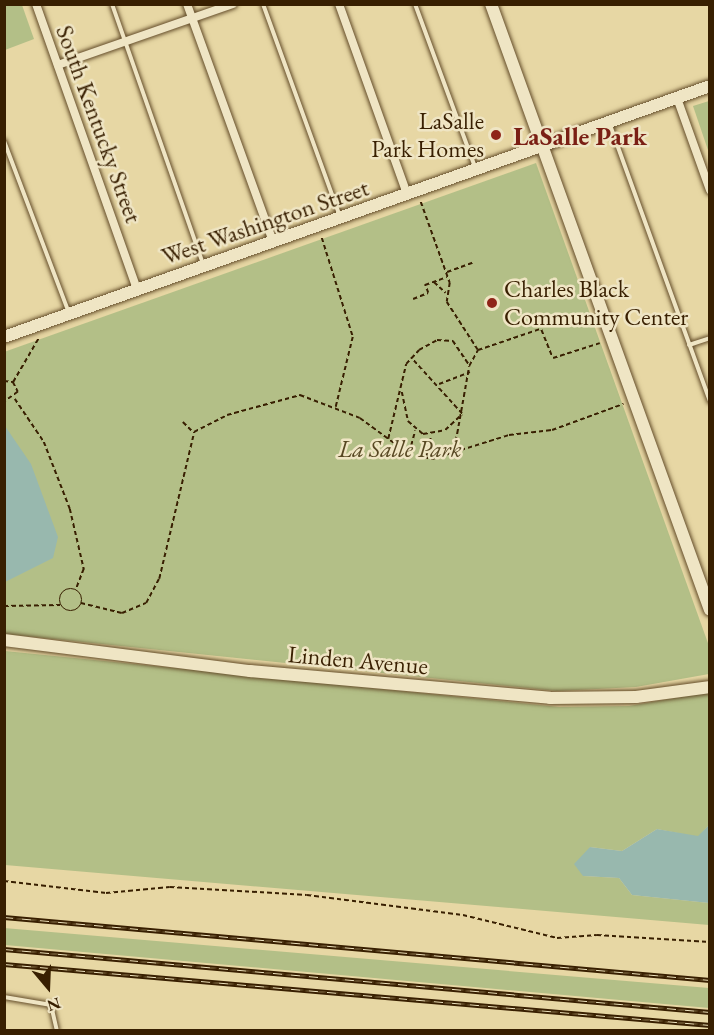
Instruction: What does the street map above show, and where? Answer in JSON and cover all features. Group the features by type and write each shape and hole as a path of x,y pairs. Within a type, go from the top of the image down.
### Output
{"street":[{"name":"South Kentucky Street","path":"36,4 137,290"},
{"path":"187,4 273,242"},
{"path":"58,65 233,4"},
{"path":"339,4 407,194"},
{"path":"491,4 710,610"},
{"name":"West Washington Street","path":"5,336 710,86"},
{"path":"676,98 710,190"},
{"name":"Linden Avenue","path":"4,640 550,699 625,698 710,687"}],"lane":[{"path":"112,4 203,266"},
{"path":"263,4 340,218"},
{"path":"416,4 476,170"},
{"path":"609,122 710,402"},
{"path":"4,141 69,314"},
{"path":"689,345 710,338"},
{"path":"4,997 51,1005 57,1030"}],"path":[{"path":"421,202 446,273 446,293"},
{"path":"322,237 353,337 335,408"},
{"path":"446,273 472,263"},
{"path":"413,299 428,293 424,285 447,277"},
{"path":"434,282 446,293 466,339 478,350"},
{"path":"536,316 553,358 601,343"},
{"path":"469,366 478,350 540,328"},
{"path":"38,339 13,382 15,399 44,442 70,508 84,569 76,590 81,603"},
{"path":"387,439 411,357 445,339 459,345 470,372 453,456"},
{"path":"411,357 422,375 438,384 462,414"},
{"path":"438,384 470,372"},
{"path":"4,381 13,382"},
{"path":"402,392 416,430 409,454"},
{"path":"81,603 122,613 142,608 152,596 194,432 227,415 293,395 335,408 409,454 426,459 453,456 623,404"},
{"path":"4,402 15,399"},
{"path":"426,459 432,435 462,414"},
{"path":"183,422 194,432"},
{"path":"416,430 432,435"},
{"path":"61,605 62,592 76,590"},
{"path":"4,606 61,605 73,611 81,603"},
{"path":"4,881 106,893 170,886 307,895 463,915 549,937 710,942"}],"green space":[{"path":"4,5 22,5 34,39 5,50"},
{"path":"710,101 709,153 693,106"},
{"name":"La Salle Park","path":"536,163 709,646 709,674 636,687 557,691 5,634 4,352"},
{"path":"5,651 559,707 629,706 709,692 709,825 698,837 657,829 622,851 590,847 583,876 619,878 632,895 709,903 709,925 5,865"},
{"path":"4,928 709,988 709,1008 5,945"}],"water":[{"path":"5,426 31,464 58,537 53,558 5,582"},
{"path":"709,825 709,903 632,895 619,878 583,876 574,864 590,847 622,851 657,829 698,836"}],"railway":[{"path":"4,917 710,980"},
{"path":"4,949 710,1012"},
{"path":"4,964 710,1025"}],"place":[{"name":"LaSalle Park Homes","path":"496,135"},
{"name":"Charles Black Community Center","path":"492,303"}],"district":[{"name":"LaSalle Park","path":"580,137"}]}
